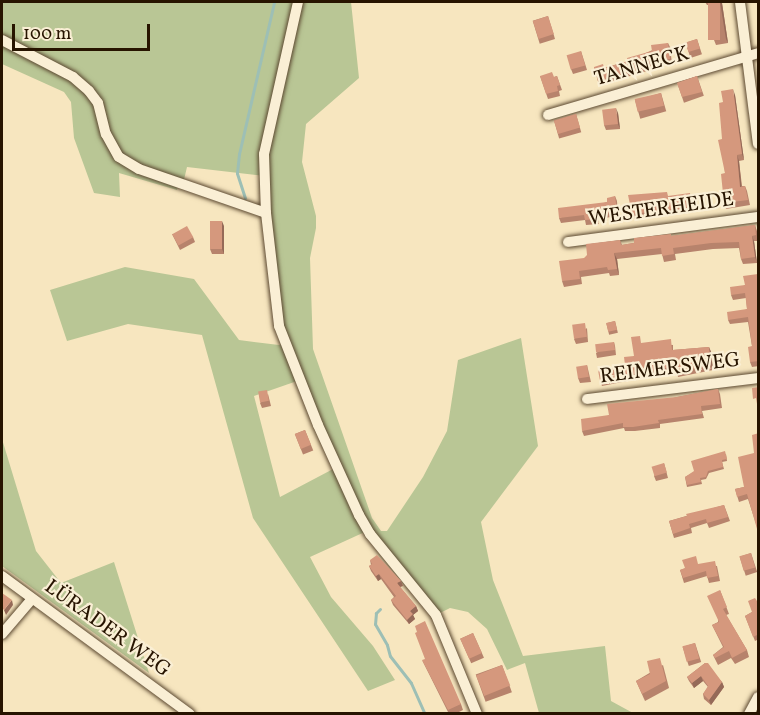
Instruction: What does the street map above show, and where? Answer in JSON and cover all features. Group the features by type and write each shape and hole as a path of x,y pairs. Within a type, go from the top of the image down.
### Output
{"street":[{"path":"298,2 264,154 266,213 279,326 322,435 367,531 436,615 477,714"},
{"path":"740,2 753,55 759,144"},
{"path":"2,40 73,77 89,91 98,103 106,134 120,157 139,169 266,213"},
{"name":"TANNECK","path":"548,115 753,55"},
{"name":"WESTERHEIDE","path":"568,242 759,217"},
{"name":"REIMERSWEG","path":"586,399 759,378"},
{"name":"LÜRADER WEG","path":"2,576 190,714"},
{"path":"2,634 32,599"},
{"path":"748,714 759,697"}],"green space":[{"path":"2,2 351,2 359,78 306,124 302,162 316,216 310,258 313,349 372,518 381,531 387,531 423,477 447,431 458,360 521,338 538,446 481,522 493,580 523,656 605,646 611,701 633,713 539,713 525,663 507,670 487,629 468,612 450,608 436,615 367,531 310,557 331,597 373,646 395,680 368,691 253,518 202,335 128,324 67,341 50,290 125,267 194,279 239,340 279,345 286,343 265,176 187,167 183,184 179,184 177,190 119,173 120,197 94,193 74,138 71,102 64,92 2,64","holes":["300,380 335,468 280,497 254,396"]},
{"path":"2,439 36,551 61,583 114,562 149,673 2,566"}],"building":[{"path":"708,2 720,2 720,40 708,40"},
{"path":"548,16 554,34 539,39 533,21"},
{"path":"697,39 700,49 688,52 686,43"},
{"path":"668,43 670,59 644,62 646,67 598,81 594,67 603,64 604,68 628,61 627,58 652,51 651,45"},
{"path":"581,51 585,65 571,70 567,55"},
{"path":"552,72 554,77 557,76 560,85 557,86 558,91 546,94 540,76"},
{"path":"697,76 702,92 682,97 677,83"},
{"path":"733,89 742,154 737,155 740,187 745,186 748,200 724,203 721,174 725,173 718,140 722,139 719,103 723,102 721,91"},
{"path":"661,93 664,106 638,112 635,99"},
{"path":"616,108 618,124 604,126 602,110"},
{"path":"576,114 580,127 558,134 554,121"},
{"path":"667,192 668,196 690,193 692,207 632,214 628,195"},
{"path":"615,196 617,211 596,214 597,219 585,220 584,215 559,218 558,208 607,202 607,198"},
{"path":"210,221 222,221 222,249 210,249"},
{"path":"755,225 756,235 752,236 755,257 741,259 739,242 673,248 674,254 662,256 661,248 614,253 617,269 608,270 607,267 579,271 580,279 562,281 559,261 584,258 587,255 586,244 620,240 621,245 634,243 634,238 671,234 671,236"},
{"path":"187,226 193,237 178,246 172,234"},
{"path":"758,274 759,361 750,362 748,347 752,346 748,317 728,320 727,312 747,309 745,293 731,295 730,287 745,285 743,276"},
{"path":"615,321 617,330 608,332 606,323"},
{"path":"585,323 587,337 574,339 572,325"},
{"path":"640,336 641,343 671,339 672,350 709,347 711,365 677,371 676,366 600,381 598,370 625,365 624,357 634,356 631,337"},
{"path":"614,342 615,350 596,352 595,344"},
{"path":"587,365 589,377 578,379 576,367"},
{"path":"759,387 759,416 752,388"},
{"path":"718,389 720,404 701,406 702,414 658,420 659,423 633,427 623,427 623,423 582,431 581,419 609,415 607,404 677,397"},
{"path":"267,390 269,401 260,402 258,392"},
{"path":"305,430 311,445 301,449 295,434"},
{"path":"759,433 759,528 757,529 747,494 737,497 735,489 744,487 738,457 754,453 752,435"},
{"path":"725,451 727,459 722,460 723,467 708,471 706,477 700,478 701,482 687,485 685,477 694,471 691,461"},
{"path":"664,463 667,473 654,476 652,467"},
{"path":"724,505 728,517 707,523 706,519 689,524 690,528 673,534 669,521 687,516 686,514"},
{"path":"751,553 755,567 744,571 739,556"},
{"path":"377,555 401,581 397,583 416,606 410,611 413,614 407,620 391,600 396,596 379,574 376,576 369,566 372,564 370,560"},
{"path":"696,556 698,564 715,561 718,576 707,578 706,571 683,578 680,570 685,568 682,560"},
{"path":"720,590 727,607 723,609 747,650 732,658 729,651 715,658 713,655 724,647 712,625 719,622 707,596"},
{"path":"2,593 12,600 4,610 2,608"},
{"path":"755,598 759,604 759,634 753,637 745,616 752,612 748,601"},
{"path":"425,621 461,704 448,710 422,660 425,659 415,633 417,632 415,626"},
{"path":"473,633 482,653 469,659 460,639"},
{"path":"695,643 699,658 687,662 682,646"},
{"path":"660,658 666,681 642,694 636,681 650,674 647,661"},
{"path":"708,663 722,682 709,700 703,694 708,686 701,676 692,683 687,677"},
{"path":"502,665 510,685 484,696 476,675"}],"waterway":[{"path":"245,198 237,173 239,154 274,2"},
{"path":"380,609 376,613 375,624 387,645 390,656 411,683 425,714"}]}
